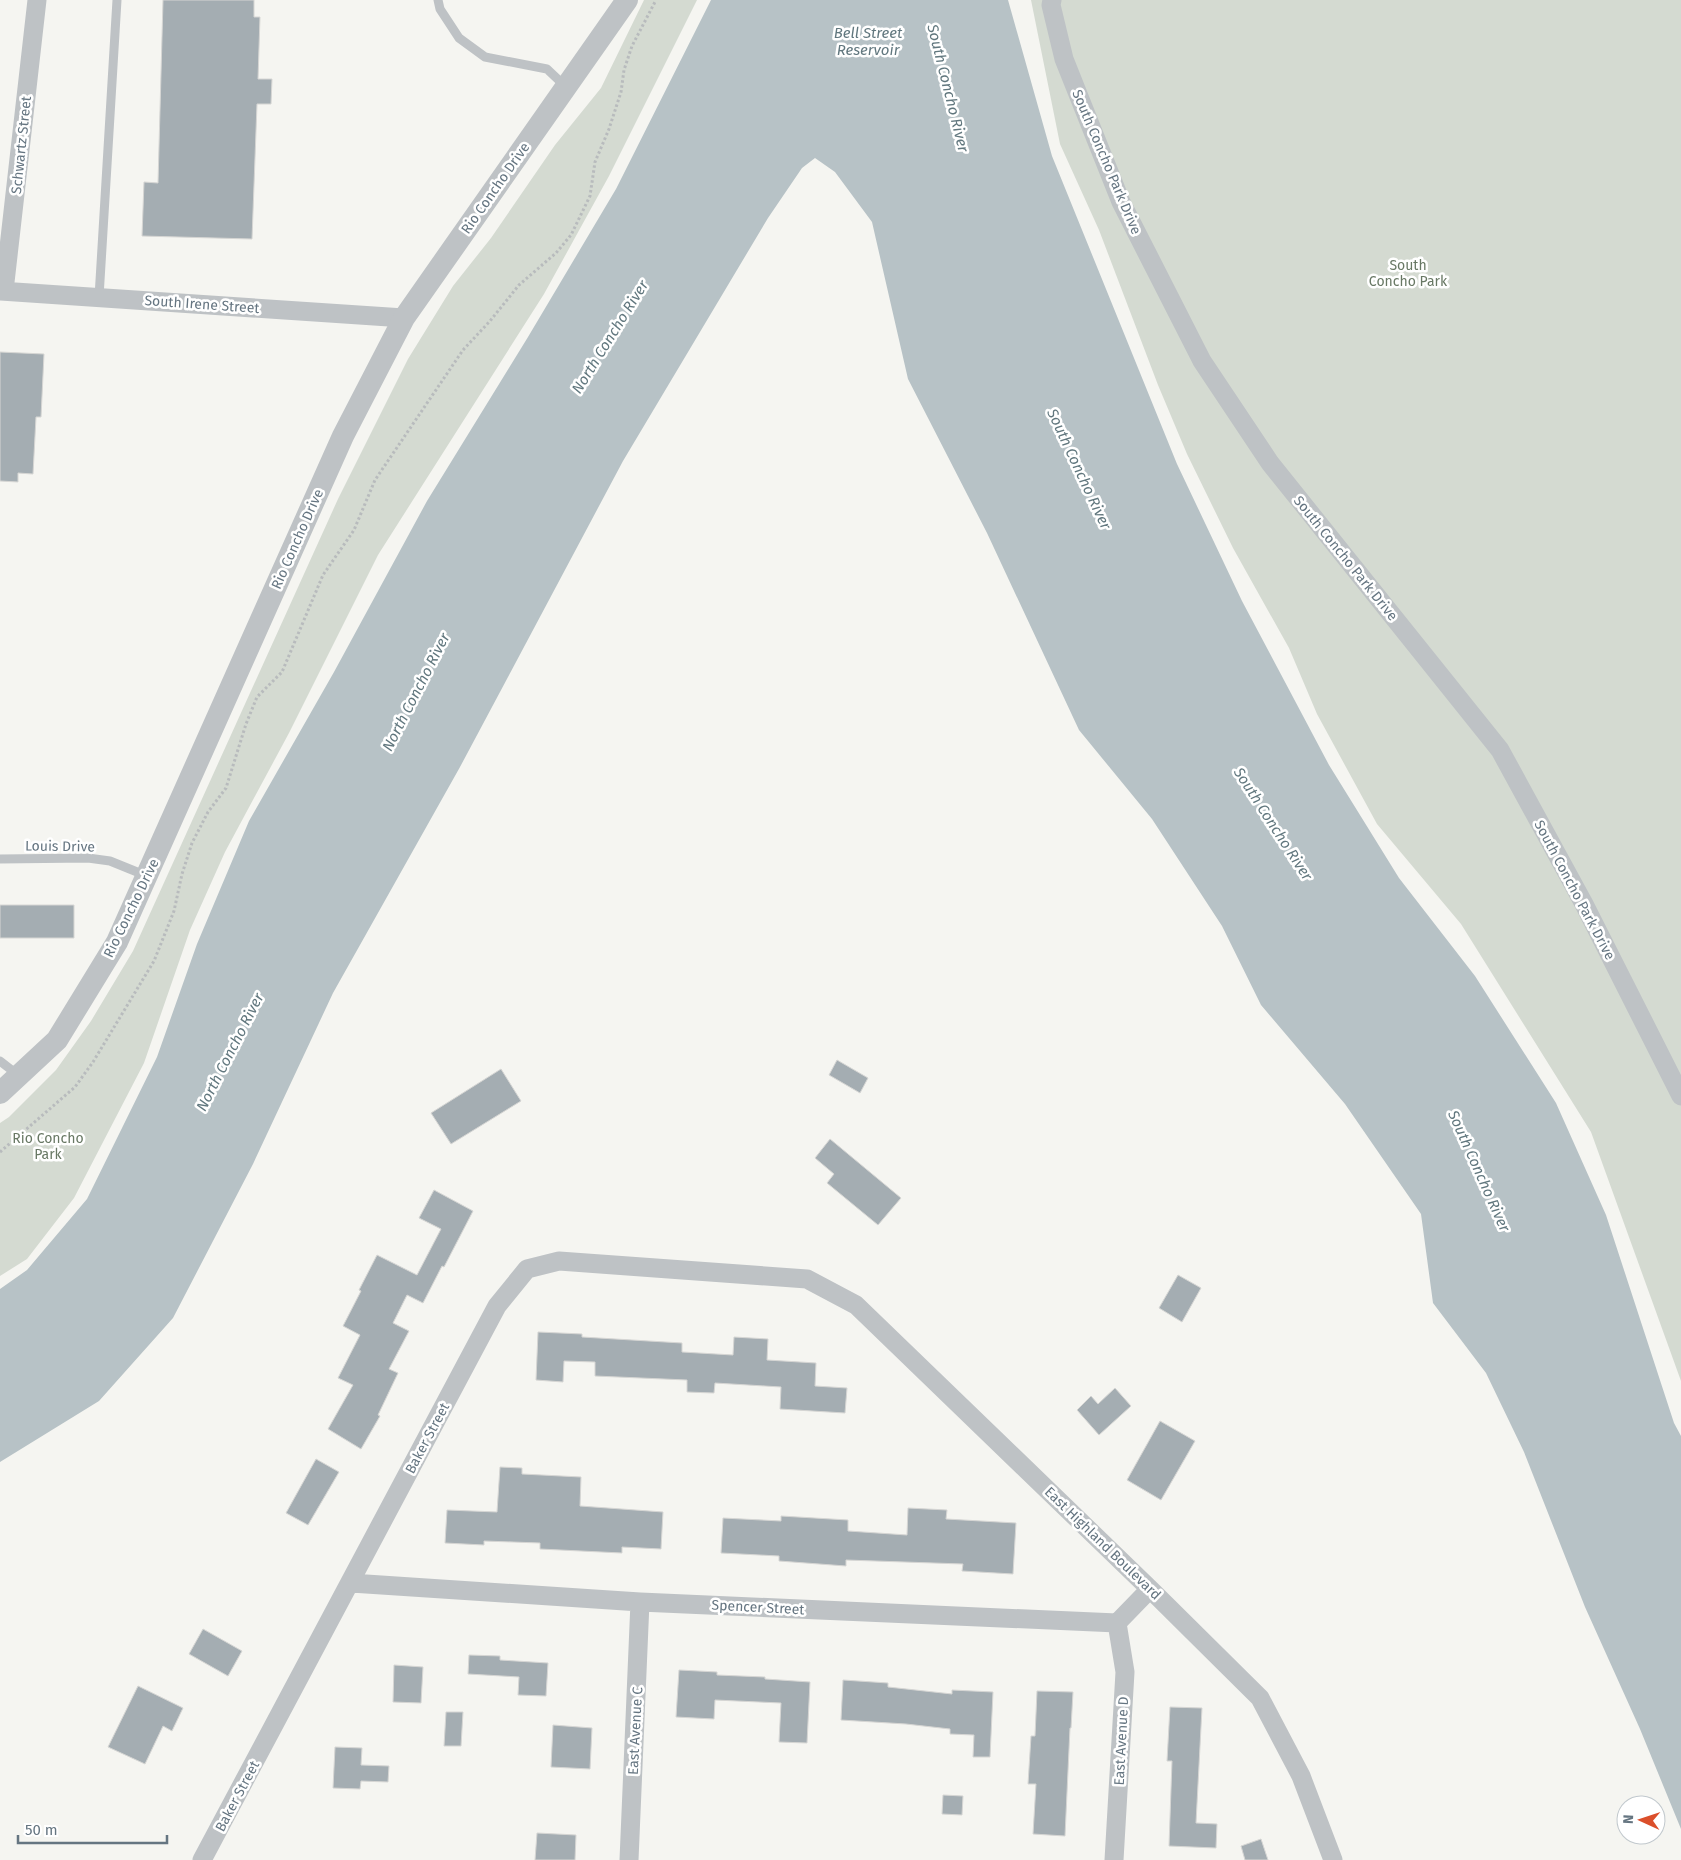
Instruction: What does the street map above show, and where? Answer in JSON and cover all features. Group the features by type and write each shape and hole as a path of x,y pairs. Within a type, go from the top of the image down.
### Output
{"street":[{"name":"Schwartz Street","path":"2,291 37,0"},
{"name":"Rio Concho Drive","path":"0,1093 57,1040 117,942 343,436 404,318 627,0"},
{"name":"South Concho Park Drive","path":"1052,0 1051,5 1064,59 1121,202 1202,361 1270,463 1500,750 1584,904 1681,1096"},
{"name":"South Irene Street","path":"2,291 404,318"},
{"name":"Baker Street","path":"202,1860 497,1306 527,1269 558,1261 807,1279"},
{"name":"East Highland Boulevard","path":"807,1279 856,1305 1260,1698 1301,1776 1333,1860"},
{"name":"Spencer Street","path":"351,1583 640,1602 1117,1623"},
{"path":"1117,1623 1150,1589"},
{"name":"East Avenue C","path":"629,1860 640,1602"},
{"name":"East Avenue D","path":"1114,1860 1125,1672 1117,1623"}],"lane":[{"path":"99,297 117,0"},
{"path":"438,0 440,9 459,38 485,57 547,69 566,87"},
{"name":"Louis Drive","path":"0,859 88,858 110,861 147,876"},
{"path":"0,1062 19,1076"}],"path":[{"path":"0,1152 75,1087 93,1062 154,960 174,911 182,874 192,843 208,812 226,788 246,724 257,697 282,672 323,575 354,530 375,480 463,350 490,321 519,285 556,253 571,235 590,196 595,162 609,129 621,92 624,70 632,46 656,0"}],"green space":[{"name":"Rio Concho Park","path":"644,0 697,0 609,176 544,294 378,555 289,733 225,852 190,930 144,1063 74,1198 27,1259 0,1276 0,1123 9,1117 56,1070 91,1021 133,951 338,499 408,359 453,286 491,238 555,145 601,88"},
{"name":"South Concho Park","path":"1031,0 1681,0 1681,1381 1591,1132 1461,924 1377,824 1317,714 1289,648 1233,548 1187,454 1158,385 1099,230 1060,144"}],"water":[{"path":"711,0 1008,0 1052,156 1177,464 1242,601 1329,765 1399,878 1475,976 1556,1103 1606,1215 1674,1423 1681,1436 1681,1829 1640,1729 1585,1607 1524,1452 1486,1373 1433,1303 1421,1214 1345,1104 1261,1005 1222,926 1152,819 1079,730 987,533 908,379 872,222 835,172 815,158 802,168 768,218 623,461 460,767 333,993 253,1164 173,1318 99,1401 0,1462 0,1289 27,1270 87,1199 157,1057 197,944 249,821 334,672 427,501 616,189"}],"building":[{"path":"163,0 254,0 254,17 260,17 258,79 272,79 271,104 257,104 252,239 142,236 144,182 158,183"},
{"path":"0,352 44,354 41,417 36,417 33,474 18,473 18,482 0,481"},
{"path":"0,905 74,905 74,938 0,938"},
{"path":"837,1060 868,1078 860,1093 829,1075"},
{"path":"501,1069 521,1101 451,1144 431,1113"},
{"path":"830,1139 901,1198 878,1225 827,1183 834,1174 815,1158"},
{"path":"434,1190 473,1211 423,1303 407,1295 393,1323 409,1331 389,1369 398,1373 378,1415 380,1416 361,1449 328,1429 353,1385 338,1378 360,1335 343,1326 377,1255 417,1275 441,1229 419,1218"},
{"path":"1178,1275 1201,1288 1182,1322 1159,1308"},
{"path":"538,1332 582,1334 582,1337 682,1343 682,1352 733,1355 734,1337 768,1339 767,1360 816,1363 815,1386 847,1388 845,1413 780,1409 781,1387 715,1383 714,1393 687,1392 687,1380 595,1376 595,1362 564,1361 563,1382 536,1380"},
{"path":"1115,1388 1131,1406 1099,1435 1077,1410 1091,1396 1098,1404"},
{"path":"1160,1421 1195,1441 1161,1500 1127,1480"},
{"path":"316,1459 339,1472 308,1525 286,1513"},
{"path":"500,1467 522,1468 522,1474 581,1477 580,1506 663,1512 661,1549 622,1547 622,1553 540,1549 540,1543 484,1541 484,1545 445,1543 447,1510 497,1512"},
{"path":"908,1508 947,1510 946,1519 1016,1523 1013,1574 962,1571 963,1564 846,1560 846,1566 779,1561 779,1556 721,1553 723,1518 781,1521 781,1516 848,1520 848,1531 907,1535"},
{"path":"203,1629 242,1651 228,1676 189,1654"},
{"path":"469,1655 500,1656 500,1660 548,1663 546,1696 518,1695 519,1677 468,1674"},
{"path":"394,1665 423,1667 421,1703 393,1702"},
{"path":"679,1670 717,1672 717,1675 765,1677 765,1679 810,1682 807,1743 779,1742 781,1703 715,1700 714,1719 676,1717"},
{"path":"843,1680 888,1683 888,1687 952,1694 952,1690 993,1692 990,1757 973,1757 974,1735 950,1734 950,1729 841,1720"},
{"path":"138,1686 183,1708 172,1731 163,1726 145,1764 108,1747"},
{"path":"1037,1691 1073,1692 1065,1836 1033,1834 1036,1784 1028,1784 1031,1736 1035,1736"},
{"path":"1170,1707 1202,1708 1196,1823 1217,1824 1216,1848 1169,1846 1172,1761 1167,1761"},
{"path":"446,1712 463,1712 461,1746 444,1746"},
{"path":"553,1725 592,1728 590,1769 551,1767"},
{"path":"335,1747 362,1748 361,1765 389,1766 388,1782 361,1781 360,1789 333,1788"},
{"path":"943,1795 963,1796 962,1815 942,1814"},
{"path":"537,1833 576,1835 575,1860 535,1860"},
{"path":"1261,1839 1268,1860 1245,1860 1241,1846"}],"water label":[{"name":"Bell Street Reservoir","path":"868,42"},
{"name":"South Concho River","path":"948,88"},
{"name":"North Concho River","path":"610,337"},
{"name":"South Concho River","path":"1079,469"},
{"name":"North Concho River","path":"416,692"},
{"name":"South Concho River","path":"1273,824"},
{"name":"North Concho River","path":"230,1052"},
{"name":"South Concho River","path":"1479,1171"}]}
